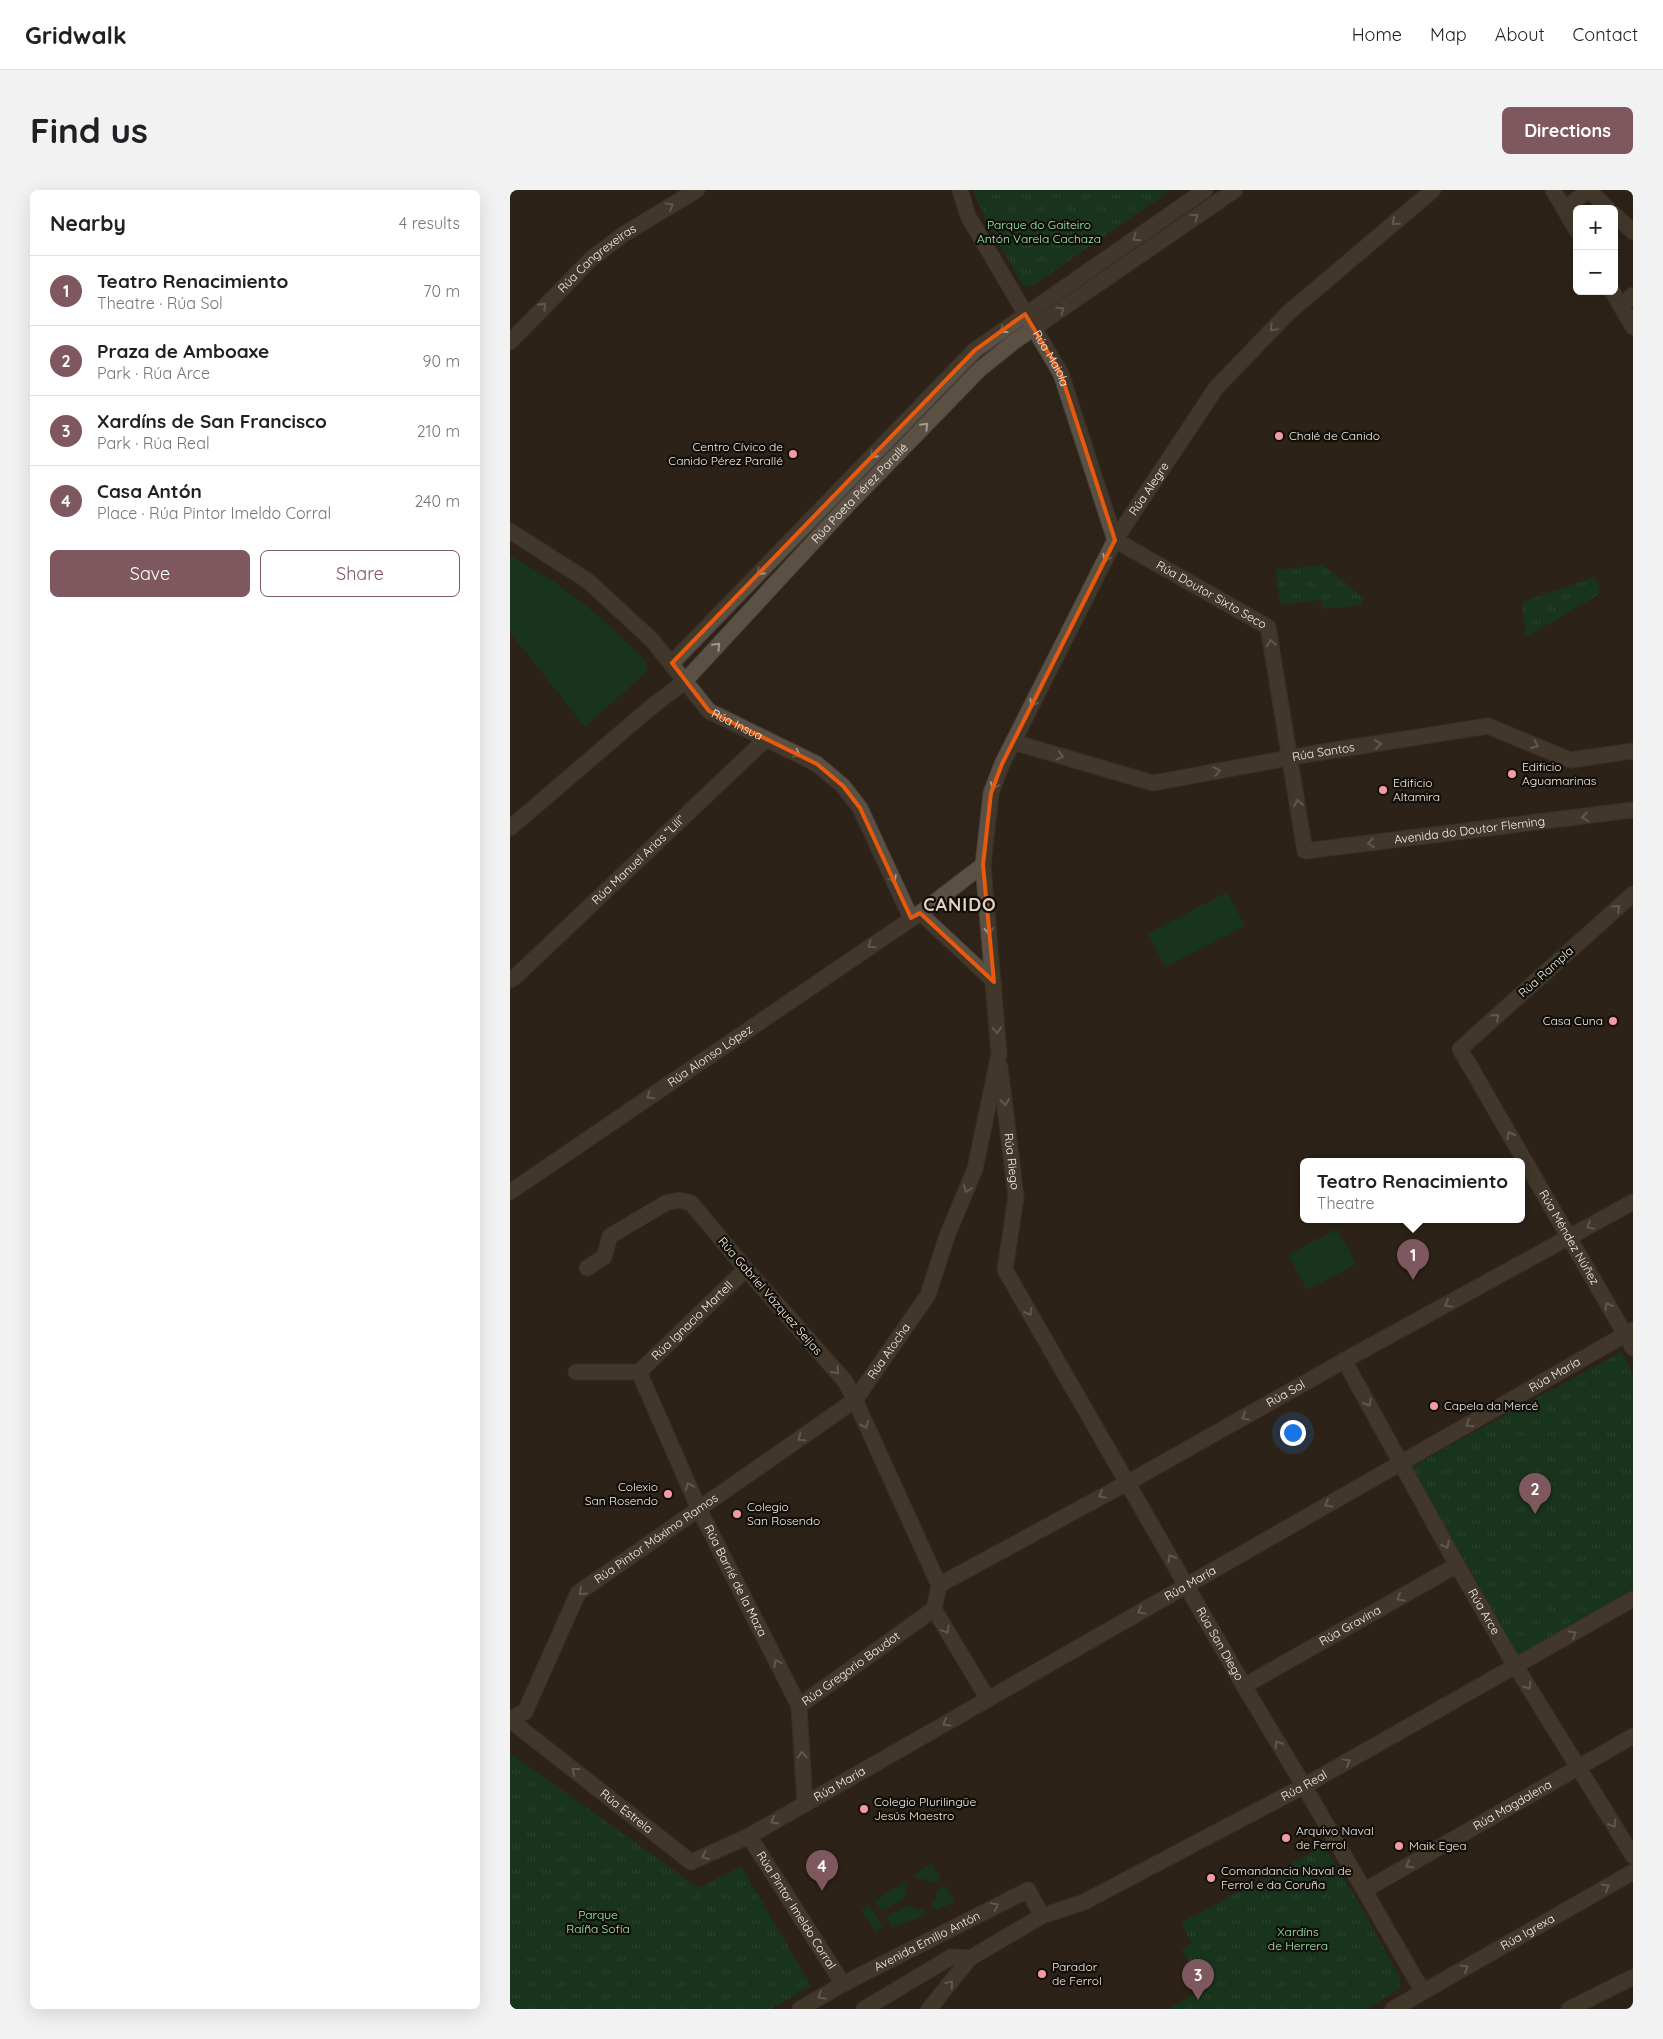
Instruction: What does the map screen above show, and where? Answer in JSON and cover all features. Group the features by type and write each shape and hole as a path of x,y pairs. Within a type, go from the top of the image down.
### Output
{"street":[{"name":"Rúa Cangrexeiras","path":"510,342 592,258 624,234 697,190"},
{"name":"Rúa Maiola","path":"960,190 968,216 1061,374 1115,540"},
{"name":"Rúa Poeta Pérez Parallé","path":"672,663 975,350 1205,190"},
{"name":"Rúa Poeta Pérez Parallé","path":"512,823 684,682 842,511 980,369 1015,341 1235,190"},
{"name":"Rúa Alegre","path":"994,982 983,865 991,793 1002,764 1115,540 1216,388 1288,313 1433,190"},
{"path":"1553,190 1573,224"},
{"path":"1564,209 1589,190 1604,205"},
{"path":"1618,218 1633,232"},
{"path":"1614,295 1633,327"},
{"path":"1621,306 1633,295"},
{"name":"Rúa Insua","path":"510,531 588,581 652,640 709,711 817,764 843,786 860,808 916,915"},
{"name":"Rúa Doutor Sixto Seco","path":"1115,540 1268,627 1291,757 1305,851"},
{"name":"Rúa Santos","path":"1013,742 1153,783 1291,757 1488,726 1570,760 1633,750"},
{"name":"Rúa Manuel Arias “Lili”","path":"510,980 766,738"},
{"name":"Avenida do Doutor Fleming","path":"1305,851 1633,810"},
{"name":"Rúa Alonso López","path":"510,1192 916,915 983,865"},
{"name":"Rúa Rampla","path":"1460,1049 1633,894"},
{"path":"916,915 994,982"},
{"name":"Rúa Atocha","path":"855,1400 928,1295 947,1236 975,1169 999,1054 994,982"},
{"name":"Rúa Méndez Núñez","path":"1460,1049 1523,1158"},
{"name":"Rúa Riego","path":"999,1054 1016,1196 1005,1270"},
{"name":"Rúa Méndez Núñez","path":"1525,1162 1569,1238 1629,1332 1633,1348"},
{"name":"Rúa Gabriel Vázquez Seijas","path":"587,1268 604,1257 610,1236 666,1203 679,1200 691,1203 746,1269 845,1381 855,1400"},
{"name":"Rúa Sol","path":"939,1585 1633,1202"},
{"name":"Rúa Ignacio Martell","path":"639,1372 746,1269"},
{"name":"Rúa San Diego","path":"1005,1270 1244,1686 1423,1992"},
{"name":"Rúa María","path":"749,1836 1629,1332"},
{"name":"Rúa Arce","path":"1344,1360 1457,1565 1516,1667 1633,1856"},
{"path":"576,1372 639,1372"},
{"name":"Rúa Barrié de la Maza","path":"639,1372 699,1509 799,1706"},
{"path":"855,1400 939,1585 934,1610 988,1699"},
{"name":"Rúa Pintor Máximo Ramos","path":"510,1719 525,1712 578,1593 855,1400"},
{"name":"Rúa Gravina","path":"1244,1686 1457,1565"},
{"name":"Rúa Real","path":"970,1958 1042,1916 1084,1902 1304,1786 1633,1600"},
{"name":"Rúa Gregorio Baudot","path":"805,1804 799,1706 934,1610"},
{"name":"Rúa Estrela","path":"510,1719 691,1862 749,1836"},
{"name":"Rúa Magdalena","path":"1365,1890 1633,1736"},
{"name":"Rúa Pintor Imeldo Corral","path":"749,1836 843,1984"},
{"name":"Rúa Igrexa","path":"1393,2009 1633,1872"},
{"name":"Avenida Emilio Antón","path":"800,2009 843,1984 1028,1890 1042,1916"},
{"path":"864,2009 951,1957 970,1958"},
{"path":"929,2009 970,1958"},
{"path":"1569,2009 1633,1977"}],"highlighted area":[{"path":"1025,314 1061,374 1115,540 1002,764 991,793 983,865 994,982 920,913 911,918 860,808 843,786 817,764 709,711 672,663 975,350"}],"green space":[{"name":"Parque do Gaiteiro Antón Varela Cachaza","path":"973,190 1171,190 1031,287 1022,284 989,226"},
{"path":"510,555 553,581 600,617 646,661 647,671 585,727 510,632"},
{"path":"1323,565 1363,598 1361,605 1323,609 1321,600 1280,605 1276,570"},
{"path":"1595,577 1601,593 1526,637 1522,602"},
{"path":"1227,892 1245,926 1165,967 1148,934"},
{"path":"1337,1229 1356,1264 1307,1290 1288,1255"},
{"path":"1621,1352 1633,1374 1633,1593 1516,1657 1411,1467"},
{"name":"Parque Raíña Sofía","path":"510,1753 699,1888 741,1866 811,1986 771,2009 510,2009"},
{"name":"Xardíns de Herrera","path":"1324,1846 1360,1905 1400,1977 1400,1989 1366,2009 1168,2009 1205,1988 1181,1949 1192,1943 1181,1923"},
{"path":"931,1864 941,1878 932,1884 922,1878 916,1880 914,1875"},
{"path":"906,1881 908,1885 905,1898 882,1911 874,1901"},
{"path":"945,1885 955,1902 936,1910 932,1904 936,1899 936,1891"},
{"path":"869,1905 883,1928 875,1932 861,1909"},
{"path":"909,1905 917,1910 925,1909 927,1914 893,1928 886,1917"}],"place":[{"name":"Chalé de Canido","path":"1279,436"},
{"name":"Centro Cívico de Canido Pérez Parallé","path":"793,454"},
{"name":"Edificio Aguamarinas","path":"1512,774"},
{"name":"Edificio Altamira","path":"1383,790"},
{"name":"Casa Cuna","path":"1613,1021"},
{"name":"Teatro Renacimiento","path":"1413,1280"},
{"name":"Capela da Mercé","path":"1434,1406"},
{"name":"Colexio San Rosendo","path":"668,1494"},
{"name":"Colegio San Rosendo","path":"737,1514"},
{"name":"Praza de Amboaxe","path":"1535,1514"},
{"name":"Colegio Plurilingüe Jesús Maestro","path":"864,1809"},
{"name":"Arquivo Naval de Ferrol","path":"1286,1838"},
{"name":"Maik Egea","path":"1399,1846"},
{"name":"Comandancia Naval de Ferrol e da Coruña","path":"1211,1878"},
{"name":"Casa Antón","path":"822,1891"},
{"name":"Parador de Ferrol","path":"1042,1974"},
{"name":"Xardíns de San Francisco","path":"1198,2000"}],"district":[{"name":"CANIDO","path":"960,905"}]}
